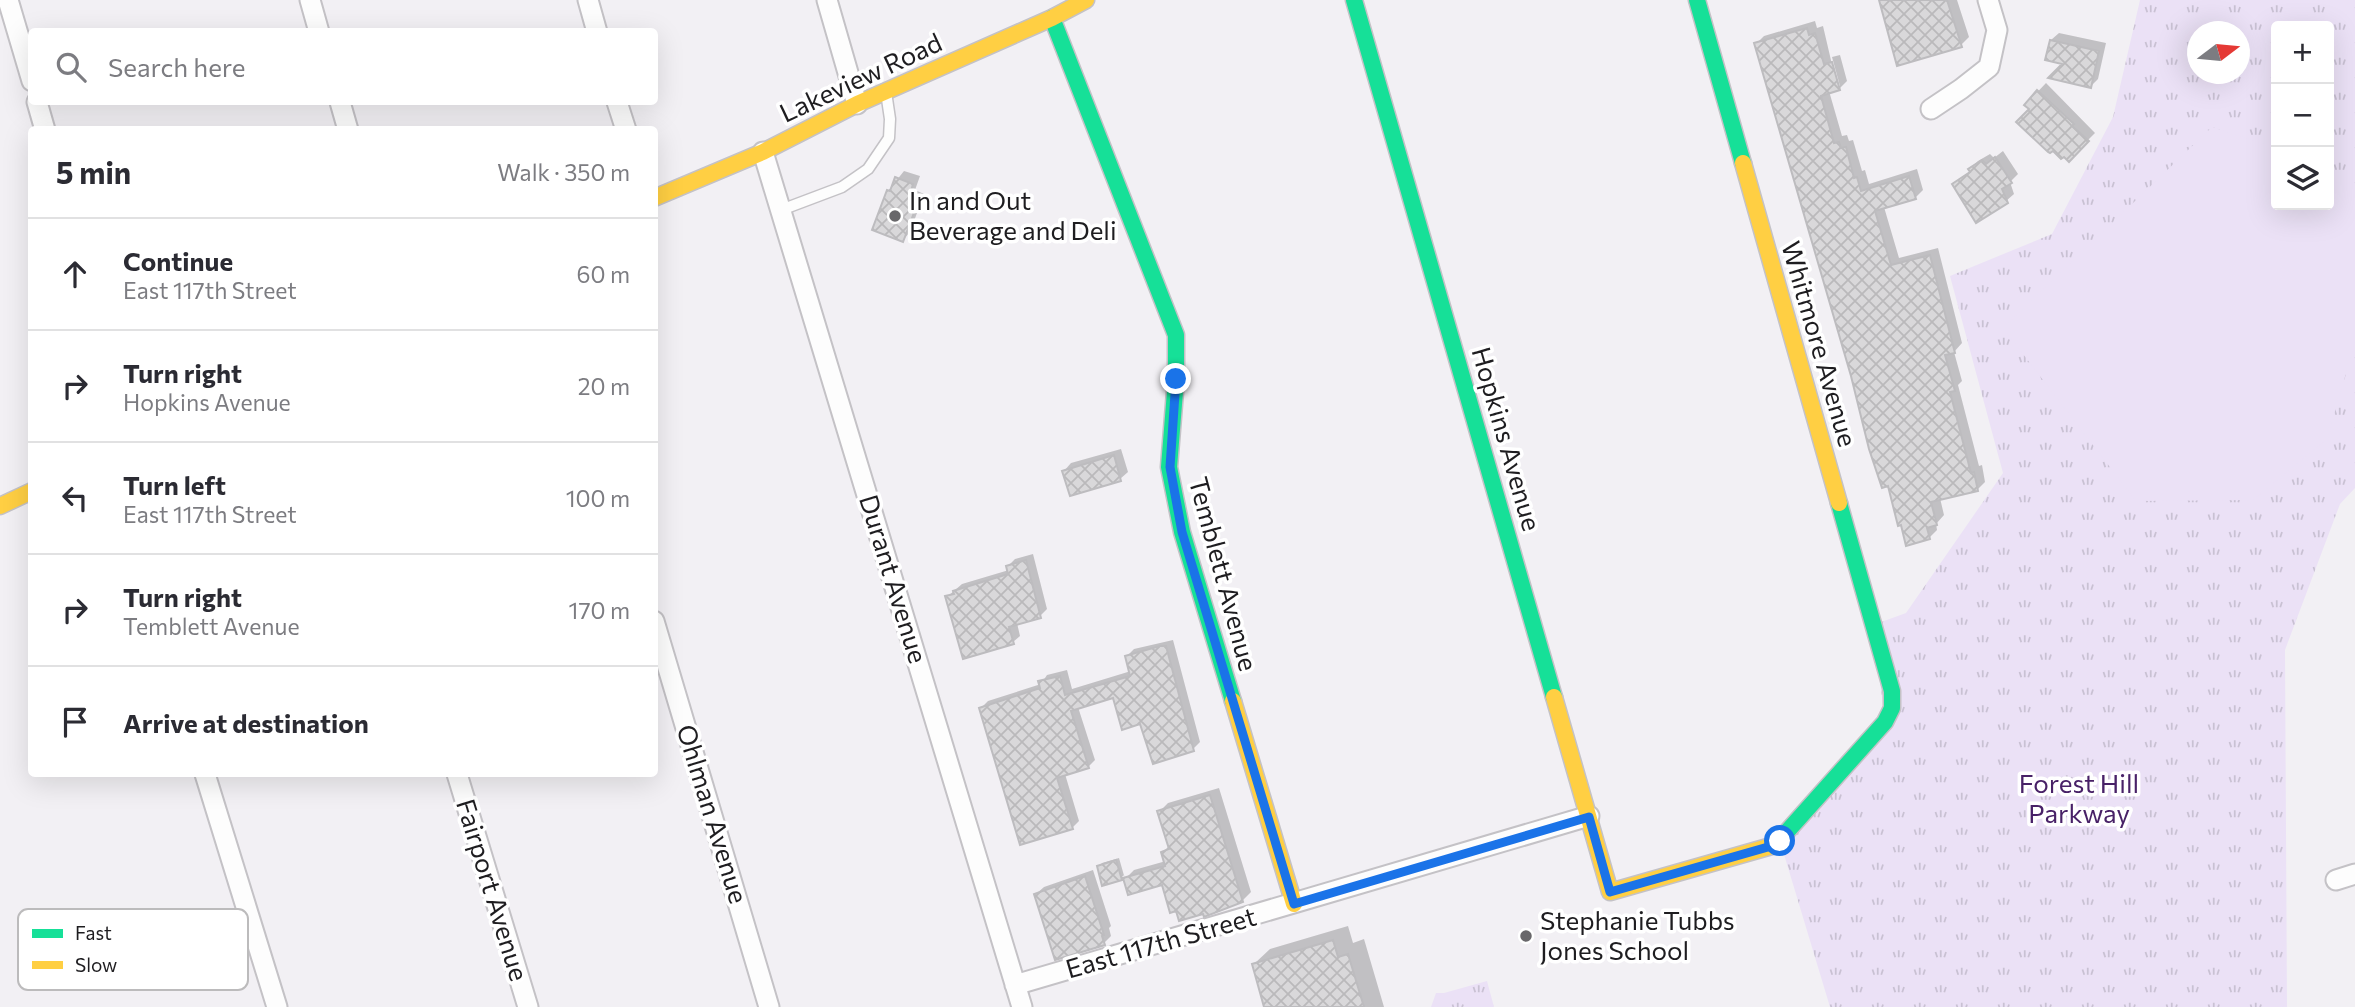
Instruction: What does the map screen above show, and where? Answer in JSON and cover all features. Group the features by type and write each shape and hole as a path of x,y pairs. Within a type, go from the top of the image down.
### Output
{"street":[{"path":"8,0 28,68"},
{"path":"310,0 318,28"},
{"path":"588,0 596,28"},
{"path":"827,0 857,104"},
{"name":"Lakeview Road","path":"658,196 764,152 857,104 1060,9 1086,0"},
{"name":"Hopkins Avenue","path":"1354,0 1610,892"},
{"name":"Whitmore Avenue","path":"1610,892 1775,845 1885,722 1891,713 1893,702 1697,0"},
{"path":"1931,108 1989,67 1997,30 1988,0"},
{"name":"Temblett Avenue","path":"1060,9 1176,335 1170,467 1182,532 1294,904"},
{"path":"38,105 45,126"},
{"path":"341,105 347,126"},
{"path":"618,105 625,126"},
{"name":"Durant Avenue","path":"764,152 1022,1007"},
{"path":"0,506 28,493"},
{"name":"Ohlman Avenue","path":"658,634 769,1007"},
{"path":"206,777 247,909"},
{"name":"Fairport Avenue","path":"458,777 527,1007"},
{"name":"East 117th Street","path":"1015,985 1589,817"},
{"path":"248,913 277,1007"}],"lane":[{"path":"781,210 842,187 868,169 889,138 890,119 886,91"}],"green space":[{"name":"Forest Hill Parkway","path":"2140,0 2355,0 2355,488 2340,504 2285,650 2287,1007 1830,1007 1780,841 1885,722 1873,625 1906,613 2003,473 1950,276 2052,234 2113,117"},
{"path":"2212,127 2271,146 2271,210 2334,210 2334,180 2345,189 2355,213 2355,342 2327,439 2253,500 2136,501 2003,328"},
{"path":"1487,981 1494,1007 1431,1007 1436,993"}],"building":[{"path":"1879,0 1947,0 1962,47 1897,66"},
{"path":"1807,28 1809,35 1815,33 1824,64 1832,62 1840,90 1821,96 1834,143 1839,142 1841,148 1846,147 1854,178 1857,177 1861,191 1909,176 1916,199 1875,211 1891,265 1930,255 1955,353 1945,355 1955,391 1950,392 1978,491 1931,502 1937,525 1927,528 1930,539 1906,546 1888,486 1882,488 1869,449 1851,376 1754,43"},
{"path":"2050,40 2099,51 2091,88 2048,78 2062,64 2045,60"},
{"path":"2037,90 2089,141 2069,162 2053,151 2048,152 2016,122 2029,109 2024,105"},
{"path":"1995,157 2012,183 2002,189 2008,203 1976,223 1952,184 1982,160 1986,164"},
{"name":"In and Out Beverage and Deli","path":"895,177 913,184 909,198 918,202 903,242 872,230 887,190 890,191"},
{"path":"1114,455 1121,481 1070,496 1062,471"},
{"path":"1026,560 1041,618 1009,627 1014,644 963,659 945,596 1008,574 1006,566"},
{"path":"1166,646 1194,751 1153,764 1140,724 1122,730 1113,698 1071,711 1089,768 1057,778 1073,829 1020,845 979,708 1040,688 1038,681 1060,676 1065,695 1130,676 1125,656"},
{"path":"1210,795 1243,902 1204,917 1203,914 1179,921 1176,911 1170,913 1162,885 1128,895 1123,878 1165,866 1161,852 1169,849 1157,811"},
{"path":"1116,860 1122,880 1102,886 1097,866"},
{"path":"1085,876 1105,945 1055,960 1034,894"},
{"path":"1333,940 1338,957 1348,954 1364,1007 1264,1007 1252,964"}],"traffic: fast":[{"path":"1354,0 1554,697"},
{"path":"1697,0 1743,163"},
{"path":"1052,18 1176,335 1176,379 1169,467 1182,532 1233,701"},
{"path":"1784,835 1885,722 1892,708 1892,691 1839,503"}],"traffic: slow":[{"path":"658,196 763,152 857,104 1052,18 1086,0"},
{"path":"1743,163 1839,503"},
{"path":"0,506 28,493"},
{"path":"1554,697 1610,892 1775,845 1784,835"},
{"path":"1233,701 1294,904"}],"place":[{"name":"In and Out Beverage and Deli","path":"895,216"},
{"name":"Stephanie Tubbs Jones School","path":"1526,936"}],"route":[{"path":"1176,379 1170,467 1182,532 1294,904 1589,817 1610,892 1775,845 1780,841"}]}
